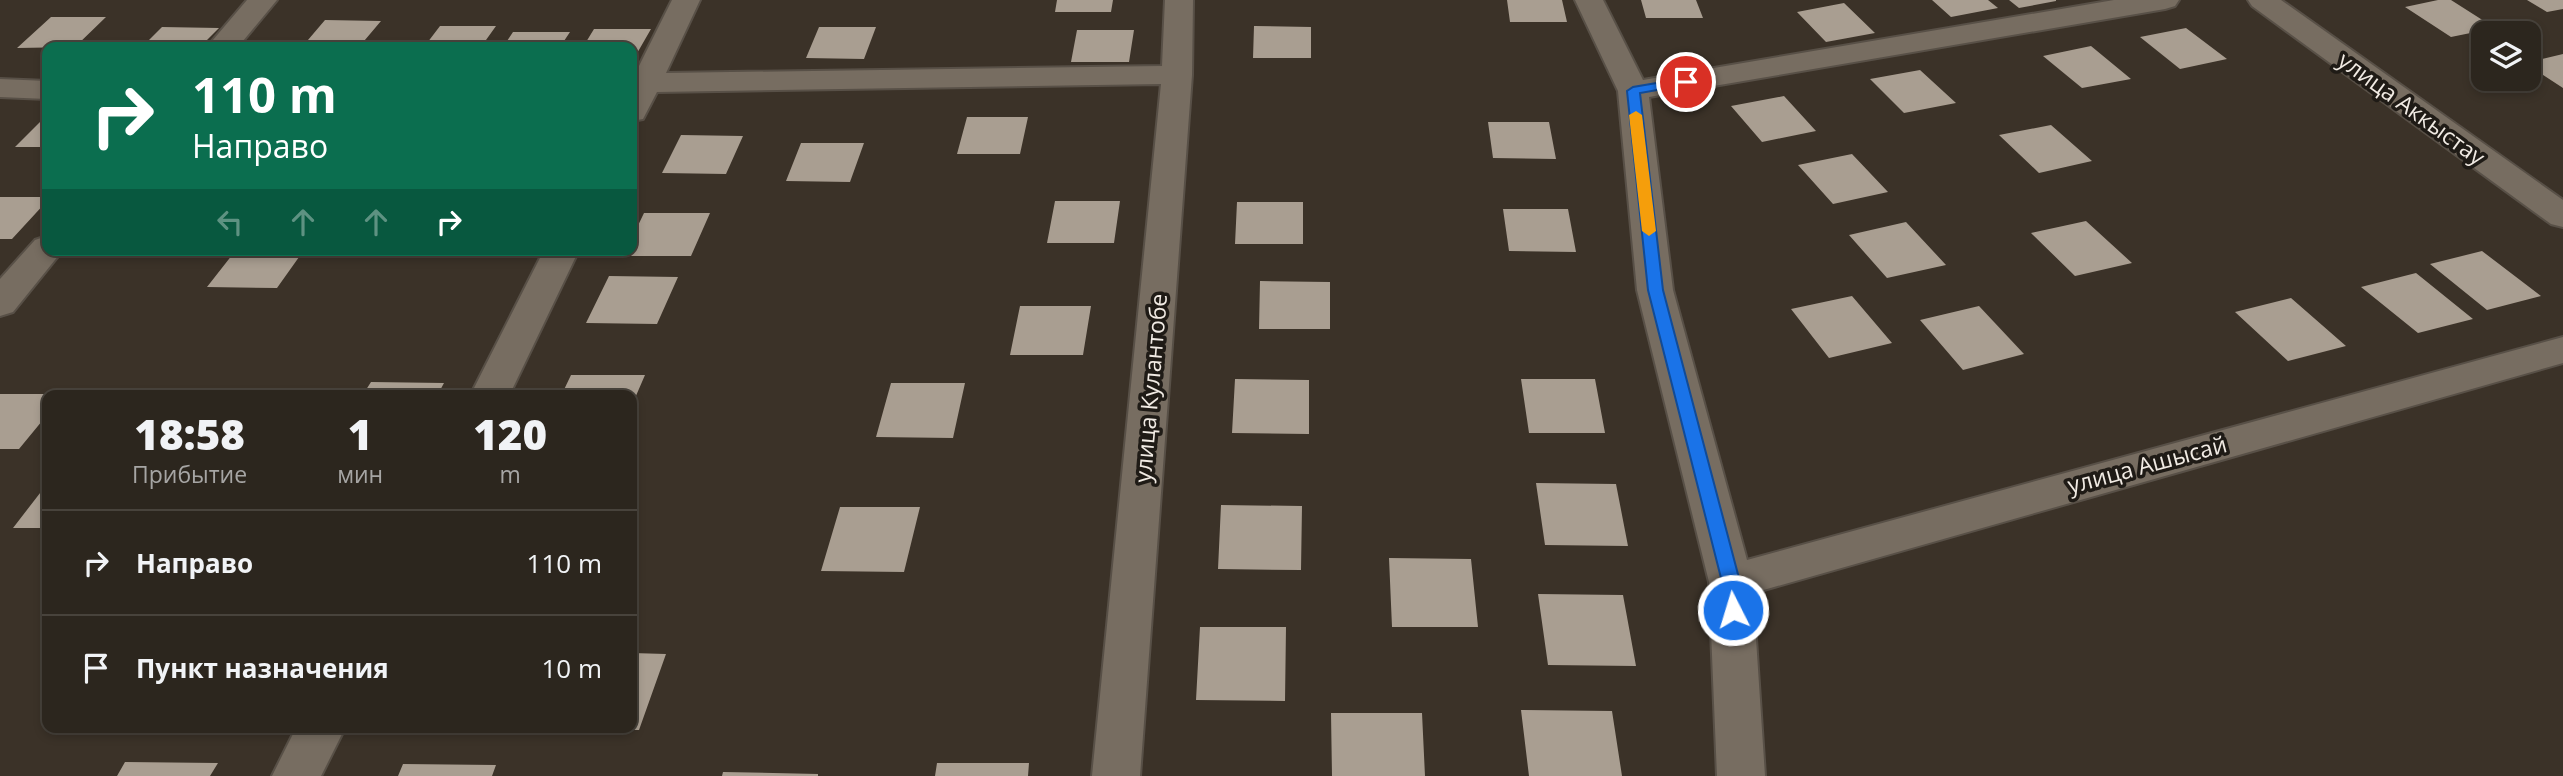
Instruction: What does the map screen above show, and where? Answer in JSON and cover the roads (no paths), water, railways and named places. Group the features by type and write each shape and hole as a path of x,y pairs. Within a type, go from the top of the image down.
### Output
{"street":[{"path":"226,42 263,0"},
{"path":"639,83 686,0"},
{"name":"улица Кулантобе","path":"1116,776 1177,75 1179,0"},
{"path":"1589,0 1633,91 1655,290 1731,582 1741,776"},
{"path":"1633,91 2165,0"},
{"name":"улица Аккыстау","path":"2262,0 2563,216"},
{"path":"639,83 1177,75"},
{"path":"0,89 42,90"},
{"path":"0,303 42,254"},
{"path":"492,390 559,256"},
{"name":"улица Ашысай","path":"1731,582 2563,350"},
{"path":"296,776 318,733"}]}
